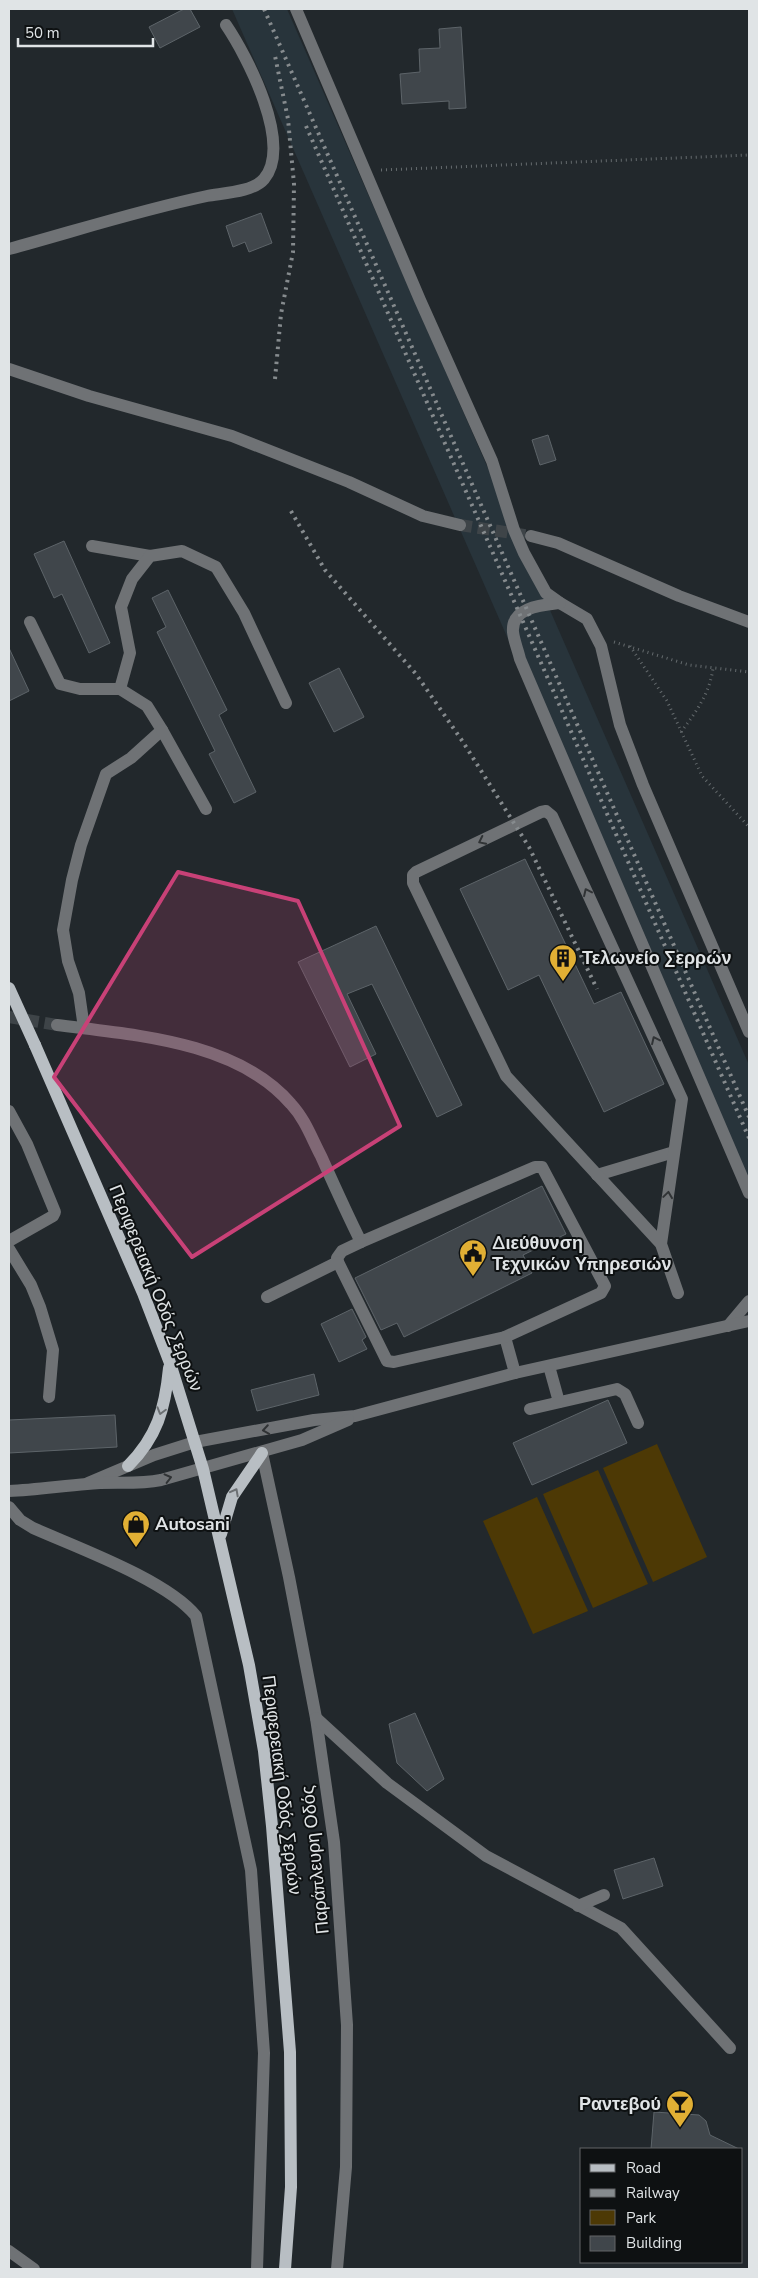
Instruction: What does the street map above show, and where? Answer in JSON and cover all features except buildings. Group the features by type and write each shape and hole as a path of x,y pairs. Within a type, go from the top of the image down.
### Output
{"main road":[{"name":"Περιφερειακή Οδός Σερρών","path":"9,988 143,1293 170,1364 195,1442 220,1537 257,1708 264,1751 279,1901 290,2052 291,2187 285,2269"},
{"path":"128,1466 143,1451 154,1432 167,1389 170,1364"},
{"path":"220,1537 232,1497 262,1453"}],"street":[{"path":"296,9 420,300 492,462 514,530 546,593 587,619 596,638 606,666 620,725 643,785 749,1032"},
{"path":"9,249 172,204 248,188 263,180 271,167 274,156 271,129 257,84 238,43 226,25"},
{"path":"9,369 89,396 232,436 349,482 423,516 460,525"},
{"path":"531,536 558,543 679,596 749,622"},
{"path":"92,546 150,556 182,551 216,567 244,612 286,703"},
{"path":"120,689 130,653 121,607 132,579 150,556"},
{"path":"560,603 542,605 528,610 520,614 514,622 513,631 520,659 749,1193"},
{"path":"30,622 60,684 80,689 120,689 147,706 206,809"},
{"path":"84,1028 79,993 68,961 63,930 72,880 81,845 106,774 131,758 162,730"},
{"path":"661,1244 682,1099 552,816 546,811 541,812 416,872 412,879 506,1076 661,1244 678,1293"},
{"path":"57,1025 172,1040 242,1066 262,1077 292,1104 306,1126 361,1242"},
{"path":"9,1111 28,1144 55,1212 53,1216 9,1241"},
{"path":"597,1175 674,1152"},
{"path":"535,1167 542,1167 606,1286 601,1293 505,1337 394,1362 387,1361 338,1262 337,1258 342,1251 361,1242 535,1167"},
{"path":"9,1249 31,1285 40,1307 52,1350 49,1397"},
{"path":"267,1297 338,1262"},
{"path":"728,1326 749,1301"},
{"path":"88,1484 154,1455 195,1442 314,1420 355,1416 516,1373 749,1321"},
{"path":"505,1337 516,1373"},
{"path":"549,1366 559,1402"},
{"path":"530,1409 617,1389 628,1398 638,1423"},
{"path":"9,1491 88,1484 146,1483 203,1470 262,1453 317,1435 355,1416"},
{"name":"Παράπλευρη Οδός","path":"262,1453 289,1577 316,1718 334,1842 347,2025 346,2167 337,2269"},
{"path":"9,1507 20,1520 34,1528 152,1583 181,1601 196,1616 251,1870 264,2053 257,2269"},
{"path":"316,1718 387,1783 486,1856 621,1928 730,2048"},
{"path":"578,1906 604,1895"},
{"path":"9,2251 34,2269"}],"path":[{"path":"366,171 749,155"},
{"path":"596,638 630,646 689,665 749,672"},
{"path":"630,646 667,701 702,776 749,826"},
{"path":"681,732 698,710 711,680 713,668"}],"highlighted area":[{"path":"178,872 298,901 400,1126 192,1257 54,1077"}],"shaded area":[{"path":"232,9 287,9 749,1065 749,1189"}],"green space":[{"path":"657,1444 707,1557 653,1582 603,1468"},
{"path":"598,1470 648,1584 593,1608 543,1494"},
{"path":"537,1497 588,1611 533,1634 483,1521"}],"tunnel":[{"path":"460,525 531,536"},
{"path":"9,1017 57,1025"}],"railway":[{"path":"264,9 749,1117"},
{"path":"275,56 288,119 294,184 293,252 281,314 275,379"},
{"path":"306,126 749,1138"},
{"path":"291,511 325,570 416,674 463,742 529,847 597,989"}],"place":[{"name":"Τελωνείο Σερρών","path":"563,982"},
{"name":"Διεύθυνση Τεχνικών Υπηρεσιών","path":"473,1277"},
{"name":"Autosani","path":"136,1548"},
{"name":"Ραντεβού","path":"680,2128"}]}
